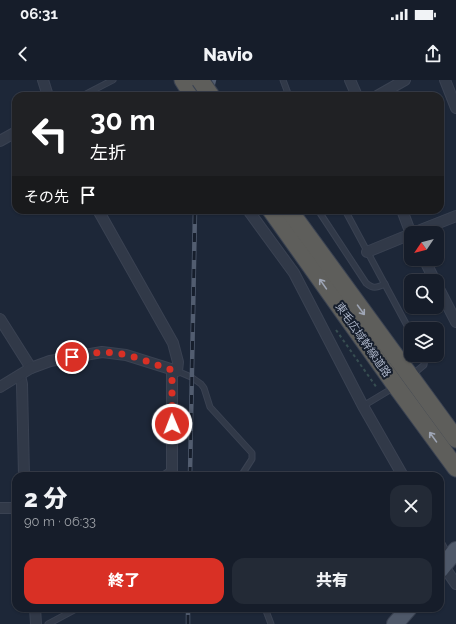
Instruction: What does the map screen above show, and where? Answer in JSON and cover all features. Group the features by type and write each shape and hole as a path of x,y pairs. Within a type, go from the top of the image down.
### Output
{"highway":[{"path":"191,86 203,92"},
{"name":"東毛広域幹線道路","path":"274,214 456,468"},
{"name":"東毛広域幹線道路","path":"292,214 456,439"}],"main road":[{"path":"396,624 406,612"}],"street":[{"path":"43,80 47,92"},
{"path":"350,80 355,92"},
{"path":"384,92 405,80"},
{"path":"445,80 456,108"},
{"path":"0,141 12,134"},
{"path":"100,214 173,343 178,362 174,371 172,472"},
{"path":"251,214 294,273 363,406 401,472"},
{"path":"404,214 408,226"},
{"path":"431,226 456,216"},
{"path":"367,252 404,237"},
{"path":"444,299 456,322"},
{"path":"0,319 31,368"},
{"path":"0,387 31,368 50,361 102,352 126,354 174,371"},
{"path":"20,376 22,384 24,472"},
{"path":"0,508 12,508"},
{"path":"447,561 447,571 456,584"},
{"path":"35,612 36,624"}],"lane":[{"path":"90,92 113,80"},
{"path":"283,80 288,92"},
{"path":"321,214 366,283 371,287 376,288 385,284"},
{"path":"347,214 405,322"},
{"path":"410,376 424,365 424,362"},
{"path":"174,371 192,377 201,384 204,388 210,407 252,453 252,459 244,472"},
{"path":"363,406 396,386"},
{"path":"48,624 70,612"},
{"path":"266,612 271,624"}],"railway":[{"path":"211,92 214,80"},
{"path":"190,472 195,214"},
{"path":"188,612 188,624"}],"route":[{"path":"72,357 102,352 126,354 172,370 172,424"}]}
